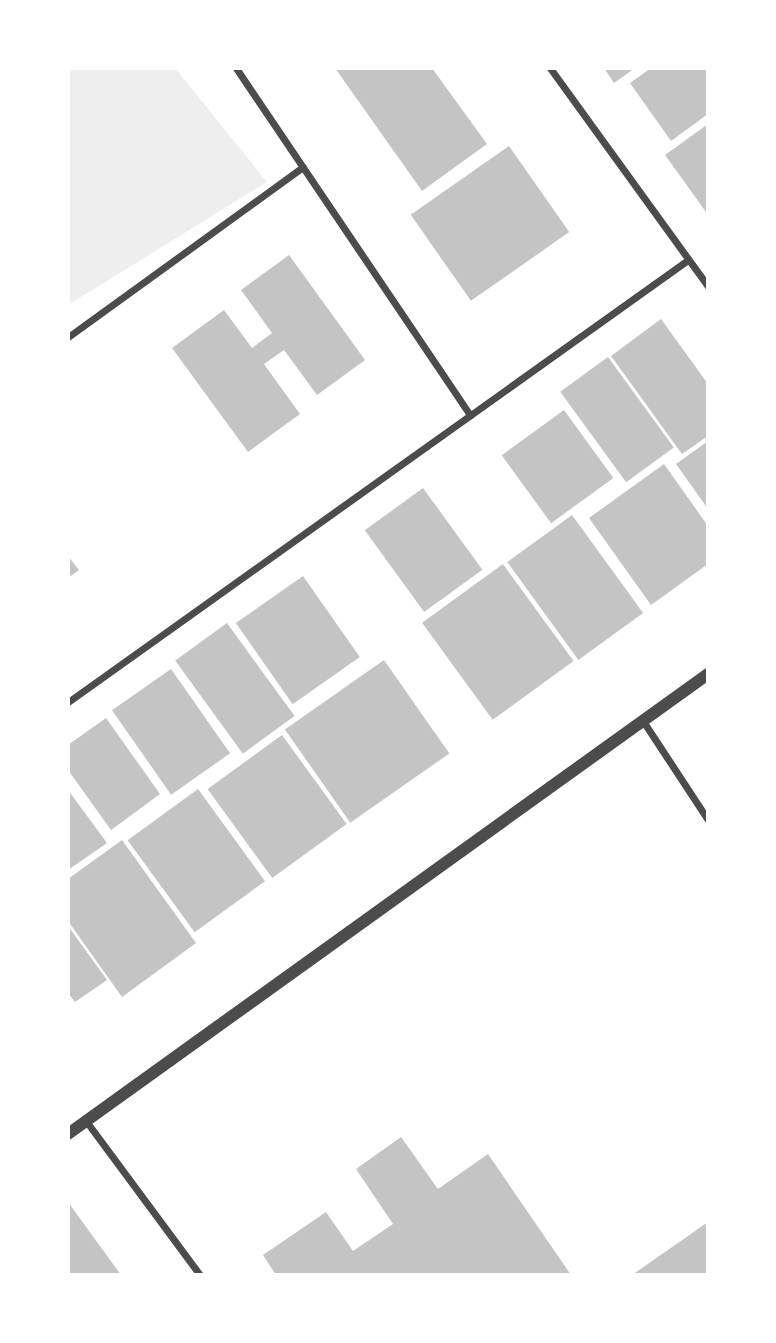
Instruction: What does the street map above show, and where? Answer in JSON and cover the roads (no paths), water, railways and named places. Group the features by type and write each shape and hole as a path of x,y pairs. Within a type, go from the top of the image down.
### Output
{"street":[{"path":"236,68 470,415"},
{"path":"550,68 708,286"},
{"path":"68,337 303,167"},
{"path":"68,702 688,260"},
{"path":"68,1134 708,674"},
{"path":"643,721 708,820"},
{"path":"86,1121 200,1275"}]}
